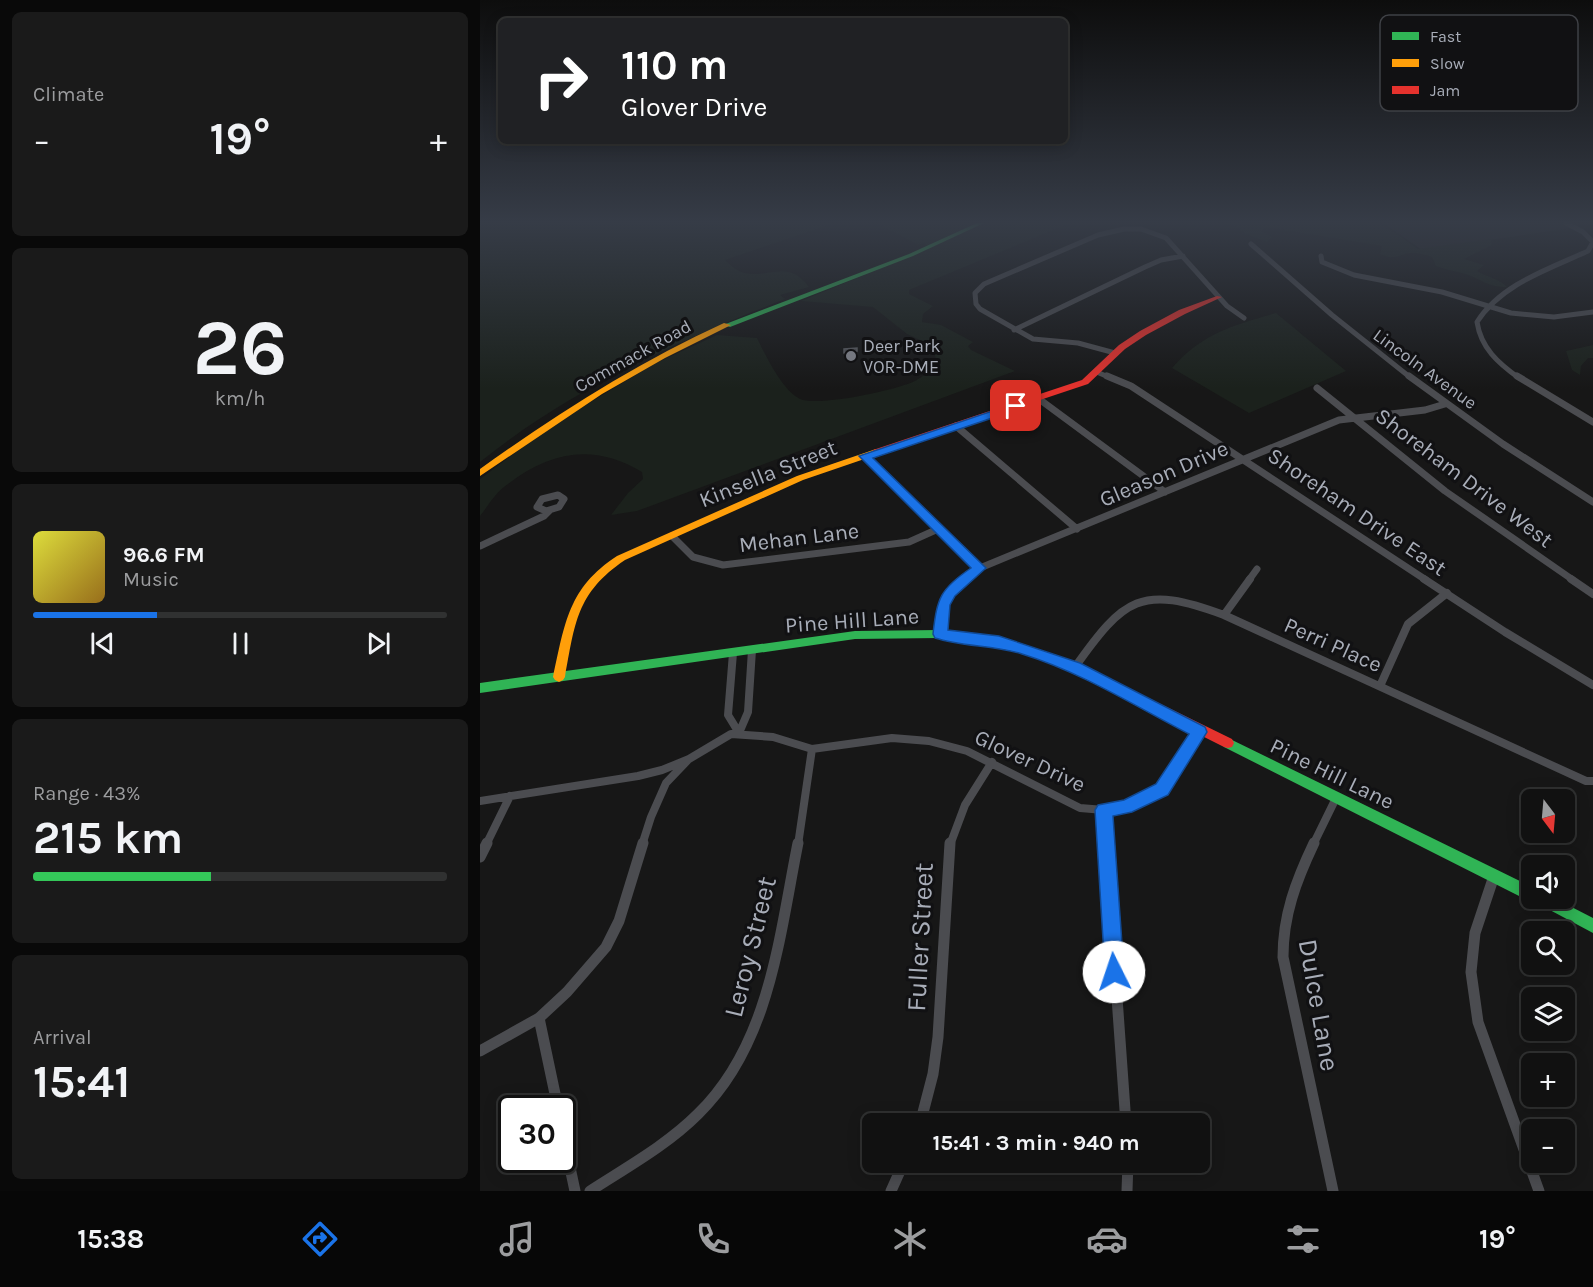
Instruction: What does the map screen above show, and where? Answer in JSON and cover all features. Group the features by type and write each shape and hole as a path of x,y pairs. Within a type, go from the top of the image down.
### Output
{"street":[{"name":"Commack Road","path":"480,473 546,426 659,358 730,324 848,279"},
{"path":"999,279 978,288 974,298 980,309 1033,339 1078,343 1115,353"},
{"path":"1014,330 1121,279"},
{"path":"1202,279 1218,297 1244,318"},
{"name":"Lincoln Avenue","path":"1290,279 1362,342 1445,404 1535,466 1593,502"},
{"path":"1373,279 1442,292 1511,313 1541,316 1593,312"},
{"path":"1532,279 1487,306 1479,316 1476,328 1478,336 1487,352 1516,376 1593,422"},
{"name":"Kinsella Street","path":"559,677 576,606 589,581 602,569 621,558 800,478 1085,382 1099,373 1115,353 1133,339 1179,314 1218,297"},
{"name":"Shoreham Drive East","path":"1099,373 1131,386 1505,632 1593,685"},
{"name":"Shoreham Drive West","path":"1317,388 1445,491 1593,594"},
{"path":"1039,399 1165,492"},
{"name":"Gleason Drive","path":"940,634 943,605 950,593 980,568 1339,420 1425,410 1445,404"},
{"path":"956,426 1077,529"},
{"path":"865,456 980,568"},
{"path":"480,546 544,516 550,510"},
{"name":"Mehan Lane","path":"672,536 687,554 710,564 723,565 909,542 938,529"},
{"path":"1224,615 1257,569"},
{"path":"1380,686 1408,624 1447,593"},
{"name":"Perri Place","path":"1075,667 1110,619 1124,607 1144,599 1179,598 1224,615 1586,781 1593,781"},
{"name":"Pine Hill Lane","path":"480,688 855,635 940,634 999,642 1075,667 1199,732 1521,890"},
{"path":"739,733 748,712 752,650"},
{"path":"733,653 728,715 739,733"},
{"name":"Glover Drive","path":"739,733 773,737 812,749 892,738 929,741 966,751 992,762 1080,808 1104,810 1126,807 1162,789 1199,732"},
{"path":"480,801 638,776 662,770 689,759 731,734 739,733"},
{"name":"Leroy Street","path":"590,1191 676,1134 711,1102 734,1071 751,1039 764,1008 809,784 812,749"},
{"path":"480,1051 539,1018 567,993 606,947 619,921 651,817 666,783 689,759"},
{"name":"Fuller Street","path":"923,1113 933,1074 938,1037 948,852 955,823 970,793 992,762"},
{"path":"480,857 510,796"},
{"name":"Dulce Lane","path":"1333,1191 1285,969 1283,949 1288,906 1336,798"},
{"path":"1104,810 1125,1113"},
{"path":"1494,876 1475,933 1471,972 1478,1022 1539,1191"},
{"path":"1560,909 1593,926"},
{"path":"539,1018 555,1095"},
{"path":"571,1173 575,1191"},
{"path":"891,1191 899,1173"},
{"path":"1127,1191 1128,1173"}],"shaded area":[{"path":"480,279 800,279 809,287 780,295 785,299 665,350 588,389 515,436 480,462"},
{"path":"856,279 936,279 909,290 909,294 933,306 923,314 922,322 941,325 973,342 968,346 971,350 1015,371 637,511 611,515 628,493 643,479 642,472 606,457 588,454 554,459 521,475 494,497 480,516 480,479 552,425 656,363 717,335 757,338 787,388 793,395 809,401 840,399 906,385 921,377 937,363 934,352 922,341 907,334 873,307 801,301"},
{"path":"1477,279 1494,279 1507,287 1500,287"},
{"path":"1276,313 1346,371 1249,413 1172,368 1183,356 1207,338 1233,326"},
{"path":"1593,345 1593,358 1588,358 1581,366 1580,375 1572,370 1566,351"}],"building":[{"path":"857,348 857,351 844,353 844,349"}],"traffic: fast":[{"path":"727,325 849,279"},
{"path":"480,688 855,635 939,634"},
{"path":"1228,743 1521,890"},
{"path":"1560,909 1593,926"}],"traffic: slow":[{"path":"480,473 539,431 630,373 727,325"},
{"path":"559,677 566,641 576,609 592,581 605,569 621,558 800,478 876,452"}],"traffic: jam":[{"path":"876,452 1085,382 1122,347 1143,333 1182,312 1219,297"},
{"path":"939,634 999,642 1075,667 1228,743"}],"place":[{"name":"Deer Park VOR-DME","path":"851,356"}],"route":[{"path":"1016,406 865,456 980,568 950,593 943,605 940,634 999,642 1075,667 1199,732 1162,789 1126,807 1104,810 1114,972"}]}
